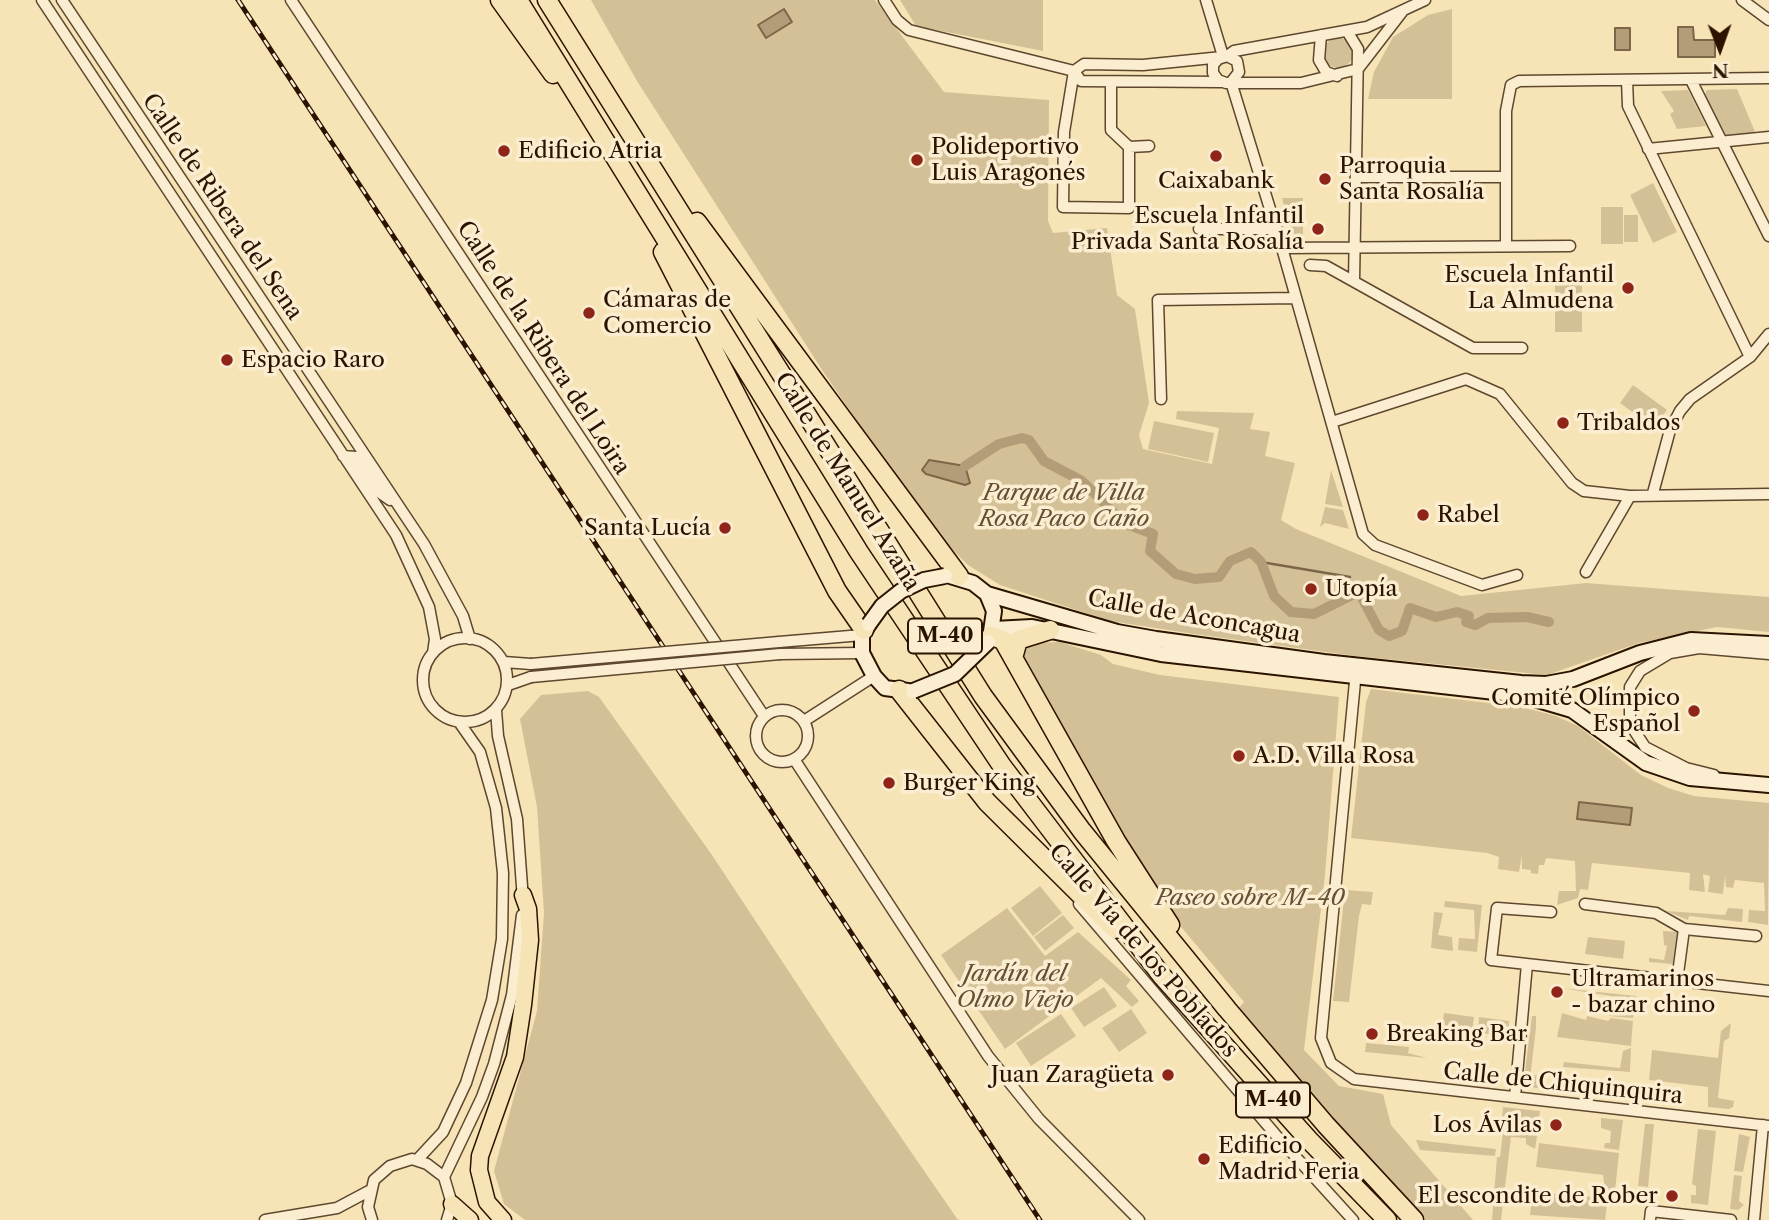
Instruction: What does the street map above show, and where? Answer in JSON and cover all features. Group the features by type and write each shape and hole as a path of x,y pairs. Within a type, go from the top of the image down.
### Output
{"highway":[{"path":"500,0 544,63 607,143 837,591 865,630"},
{"name":"Calle de Manuel Azaña","path":"519,0 859,552 1002,766 1163,976 1309,1140 1387,1220"},
{"name":"Calle de Manuel Azaña","path":"547,0 983,696 1082,831 1189,963 1326,1125 1414,1220"},
{"path":"562,0 654,172 704,230 953,576"},
{"path":"1013,658 1018,639 1050,630"},
{"path":"991,636 1003,640 1116,841 1165,916 1189,963"},
{"path":"906,690 988,802 1163,976"},
{"path":"503,1220 487,1202 479,1170 480,1156 514,1057 523,1005 530,940 528,909 523,895"},
{"path":"452,1203 470,1220"}],"main road":[{"path":"953,576 987,594 994,611 991,636 955,674 906,690 885,688 874,676 862,653 865,630 882,606 901,591 924,580 953,576"},
{"name":"Calle de Aconcagua","path":"987,594 1117,632 1357,672 1521,695 1572,710 1646,763 1690,778 1769,786"},
{"name":"Calle de Aconcagua","path":"991,636 1015,626 1050,630 1161,654 1357,672 1546,684 1573,679 1652,649 1692,639 1769,644"}],"street":[{"name":"Calle de Ribera del Sena","path":"42,0 396,535 433,618 433,653"},
{"name":"Calle de Ribera del Sena","path":"62,0 445,580 470,639"},
{"name":"Calle de la Ribera del Loira","path":"291,0 764,716"},
{"path":"884,0 897,20 909,30 1074,71 1081,81 1111,82 1301,83 1338,76 1358,69 1402,12"},
{"path":"1206,0 1224,56"},
{"path":"1228,82 1215,77 1212,69 1215,61 1234,51 1367,27 1425,0"},
{"path":"1742,0 1769,20"},
{"path":"1347,31 1358,49 1354,281"},
{"path":"1321,34 1319,60 1326,72 1338,76"},
{"path":"1129,147 1129,208 1063,207 1064,132 1074,71 1084,64 1143,65 1224,56 1238,65 1238,76 1228,82"},
{"path":"1628,80 1628,106 1750,357"},
{"path":"1691,80 1769,236"},
{"path":"1506,246 1506,111 1511,85 1519,81 1768,82"},
{"path":"1111,82 1111,130 1129,147 1149,146"},
{"path":"1228,82 1277,229 1294,298 1363,534 1375,545 1482,585 1517,575"},
{"path":"1648,149 1769,137"},
{"path":"1356,177 1506,177"},
{"path":"1199,229 1277,229"},
{"path":"1282,248 1570,246"},
{"path":"1310,265 1326,266 1474,348 1522,348"},
{"path":"1161,399 1158,300 1294,298"},
{"path":"1653,493 1670,430 1680,411 1690,399 1750,357 1769,334"},
{"path":"1332,422 1466,379 1500,394 1572,483 1595,494 1769,494"},
{"name":"Calle de Ribera del Sena","path":"343,456 351,454 356,457 380,493 396,505"},
{"path":"1586,572 1630,496"},
{"path":"504,662 531,664 779,642 865,630"},
{"path":"470,639 486,644 504,662 508,685 496,710 483,719 459,722 441,715 427,699 424,673 433,653 450,641 470,639"},
{"path":"1749,783 1686,768 1646,747 1630,724 1630,687 1640,671 1670,653 1699,648 1769,654"},
{"path":"508,685 531,677 780,654 862,653"},
{"name":"Calle de Chiquinquira","path":"1357,672 1321,1038 1331,1063 1354,1079 1766,1126"},
{"path":"804,720 874,676"},
{"path":"785,709 804,720 808,742 794,759 772,760 760,751 755,737 764,716 785,709"},
{"path":"444,1177 494,1064 512,995 523,895 517,819 498,736 496,710"},
{"path":"417,1160 443,1132 466,1083 489,1013 502,939 502,873 496,808 480,752 459,722"},
{"path":"794,759 988,1056 1039,1119 1139,1220"},
{"name":"Calle Vía de los Poblados","path":"988,802 1275,1134 1353,1220"},
{"path":"1585,904 1656,913 1684,929 1756,936"},
{"path":"1551,912 1497,908 1491,960 1769,991"},
{"path":"1677,981 1684,929"},
{"path":"1515,1097 1527,964"},
{"path":"1754,1220 1766,1126"},
{"path":"372,1220 368,1207 369,1191 381,1171 401,1161 417,1160 444,1177 452,1203 447,1220"},
{"path":"265,1220 337,1208 369,1191"},
{"path":"1651,1215 1731,1220"}],"green space":[{"name":"Parque de Villa Rosa Paco Caño","path":"591,0 875,0 944,92 1049,100 1048,221 1053,233 1107,228 1117,295 1135,309 1149,403 1139,435 1143,449 1212,464 1219,428 1176,419 1177,411 1254,413 1250,429 1270,432 1265,456 1295,463 1281,520 1296,529 1461,596 1586,583 1769,597 1769,632 1717,627 1639,643 1547,675 1355,656 1110,621 1000,585 968,565 934,532 824,373 637,81"},
{"path":"900,0 1043,0 1043,51 916,26"},
{"path":"1452,9 1452,99 1368,99 1374,72 1393,37 1428,15"},
{"path":"1338,38 1349,42 1353,53 1349,64 1338,68 1327,64 1323,53 1327,42"},
{"path":"1737,89 1756,134 1725,136 1705,94 1707,90"},
{"path":"1688,90 1706,126 1677,129 1670,114 1674,111 1661,91"},
{"path":"1653,183 1677,232 1653,243 1630,195"},
{"path":"1282,198 1303,198 1303,237 1291,233"},
{"path":"1601,207 1623,207 1623,244 1601,244"},
{"path":"1624,215 1638,215 1638,242 1624,242"},
{"path":"1555,281 1582,281 1582,332 1555,332"},
{"path":"1633,385 1667,410 1654,428 1620,403"},
{"path":"1154,421 1214,433 1208,462 1148,449"},
{"path":"1331,470 1343,507 1325,504"},
{"path":"1325,507 1343,510 1349,529 1325,523 1320,527"},
{"name":"Paseo sobre M-40","path":"1060,642 1101,655 1113,664 1160,675 1339,697 1325,875 1304,1050 1339,1086 1383,1094 1391,1125 1473,1220 1423,1220 1235,1012 1244,1002 1182,928 1106,811 1024,664 1025,643"},
{"path":"1371,689 1522,707 1556,716 1578,726 1641,775 1668,788 1694,796 1769,803 1768,925 1748,922 1749,910 1765,911 1764,883 1735,880 1733,888 1726,887 1725,876 1723,894 1708,892 1710,876 1703,874 1705,892 1689,890 1690,873 1592,863 1588,890 1580,889 1578,898 1557,905 1559,891 1576,891 1575,861 1546,858 1544,865 1539,865 1538,874 1522,869 1522,856 1519,872 1498,869 1499,857 1487,853 1351,838 1366,702"},
{"path":"588,691 599,697 712,855 836,1043 958,1220 525,1220 504,1204 494,1171 537,1011 544,913 537,807 520,719 541,695"},
{"path":"1040,886 1062,913 1033,936 1011,908"},
{"path":"1345,890 1373,892 1371,905 1362,904 1359,916 1349,1002 1333,1001"},
{"path":"1445,901 1482,905 1477,952 1458,950 1459,938 1475,939 1474,910 1444,907"},
{"name":"Jardín del Olmo Viejo","path":"1007,908 1045,956 1078,932 1131,980 1126,986 1139,1001 1132,1007 1101,978 1005,1049 941,955"},
{"path":"1728,908 1743,909 1742,922 1689,916 1688,920 1666,911 1725,915"},
{"path":"1434,912 1443,913 1438,935 1452,937 1453,951 1431,948"},
{"path":"1063,915 1074,928 1045,951 1034,937"},
{"path":"1663,931 1678,932 1673,964 1649,962 1649,958 1664,960 1667,946 1664,945"},
{"path":"1588,937 1625,941 1623,959 1585,954"},
{"path":"1104,987 1117,1006 1084,1027 1071,1008"},
{"path":"1561,988 1636,996 1633,1018 1609,1016 1609,1010 1618,1011 1620,999 1617,997"},
{"path":"1131,1009 1147,1033 1119,1052 1102,1028"},
{"path":"1444,1013 1474,1017 1472,1032 1442,1028"},
{"path":"1562,1013 1586,1020 1587,1016 1608,1021 1611,1018 1633,1021 1631,1046 1557,1037"},
{"path":"1061,1014 1076,1036 1031,1066 1016,1043"},
{"path":"1532,1016 1536,1016 1536,1028 1531,1071 1532,1075 1546,1076 1545,1089 1529,1087 1524,1079"},
{"path":"1479,1017 1509,1021 1508,1043 1501,1040 1501,1035 1478,1033"},
{"path":"1731,1023 1729,1038 1724,1041 1718,1098 1734,1101 1733,1107 1708,1107 1708,1087 1649,1080 1652,1050 1718,1058 1721,1031"},
{"path":"1366,1043 1409,1047 1408,1053 1427,1058 1365,1052"},
{"path":"1631,1048 1630,1072 1563,1067 1564,1062 1620,1068 1623,1051"},
{"path":"1503,1107 1540,1111 1537,1133 1501,1129"},
{"path":"1601,1118 1623,1120 1619,1150 1604,1148 1605,1143 1610,1143 1611,1131 1601,1128"},
{"path":"1645,1124 1654,1124 1648,1187 1638,1186"},
{"path":"1698,1129 1716,1131 1708,1205 1691,1203 1691,1195 1696,1195 1696,1186 1692,1184"},
{"path":"1503,1132 1537,1136 1535,1149 1526,1144 1526,1138 1511,1137 1501,1220 1492,1220 1497,1157 1500,1157"},
{"path":"1739,1134 1750,1137 1743,1172 1734,1171"},
{"path":"1416,1140 1496,1149 1495,1156 1420,1150"},
{"path":"1539,1143 1619,1153 1615,1191 1605,1189 1603,1175 1536,1167"},
{"path":"1734,1175 1742,1176 1739,1201 1744,1205 1738,1210 1730,1209"},
{"path":"1533,1189 1545,1193 1608,1198 1605,1220 1530,1215"}],"shaded area":[{"path":"784,9 792,22 766,38 758,25"},
{"path":"1678,27 1693,27 1694,40 1715,40 1715,57 1678,57"},
{"path":"1615,28 1630,28 1630,50 1615,50"},
{"path":"929,460 965,466 970,483 965,485 926,474 922,470"},
{"path":"1579,802 1632,808 1630,825 1577,819"}],"waterway":[{"path":"965,466 999,444 1022,438 1029,440 1044,461 1082,481 1124,523 1153,534 1150,551 1176,574 1195,579 1219,577 1230,561 1251,552 1261,562 1274,596 1291,612 1314,614 1354,594 1361,596 1379,630 1389,636 1402,631 1410,608 1436,617 1457,612 1469,616 1466,622 1475,625 1488,618 1527,617 1549,622"},
{"path":"1261,562 1350,577"}],"railway":[{"path":"238,0 1040,1220"}],"place":[{"name":"Edificio Atria","path":"504,151"},
{"name":"Caixabank","path":"1216,156"},
{"name":"Polideportivo Luis Aragonés","path":"917,160"},
{"name":"Parroquia Santa Rosalía","path":"1325,179"},
{"name":"Escuela Infantil Privada Santa Rosalía","path":"1318,229"},
{"name":"Escuela Infantil La Almudena","path":"1628,288"},
{"name":"Cámaras de Comercio","path":"589,313"},
{"name":"Espacio Raro","path":"227,360"},
{"name":"Tribaldos","path":"1563,423"},
{"name":"Rabel","path":"1423,515"},
{"name":"Santa Lucía","path":"725,528"},
{"name":"Utopía","path":"1311,589"},
{"name":"Comité Olímpico Español","path":"1694,711"},
{"name":"A.D. Villa Rosa","path":"1239,756"},
{"name":"Burger King","path":"889,783"},
{"name":"Ultramarinos - bazar chino","path":"1557,992"},
{"name":"Breaking Bar","path":"1372,1034"},
{"name":"Juan Zaragüeta","path":"1168,1075"},
{"name":"Los Ávilas","path":"1556,1125"},
{"name":"Edificio Madrid Feria","path":"1204,1159"},
{"name":"El escondite de Rober","path":"1672,1196"}]}
